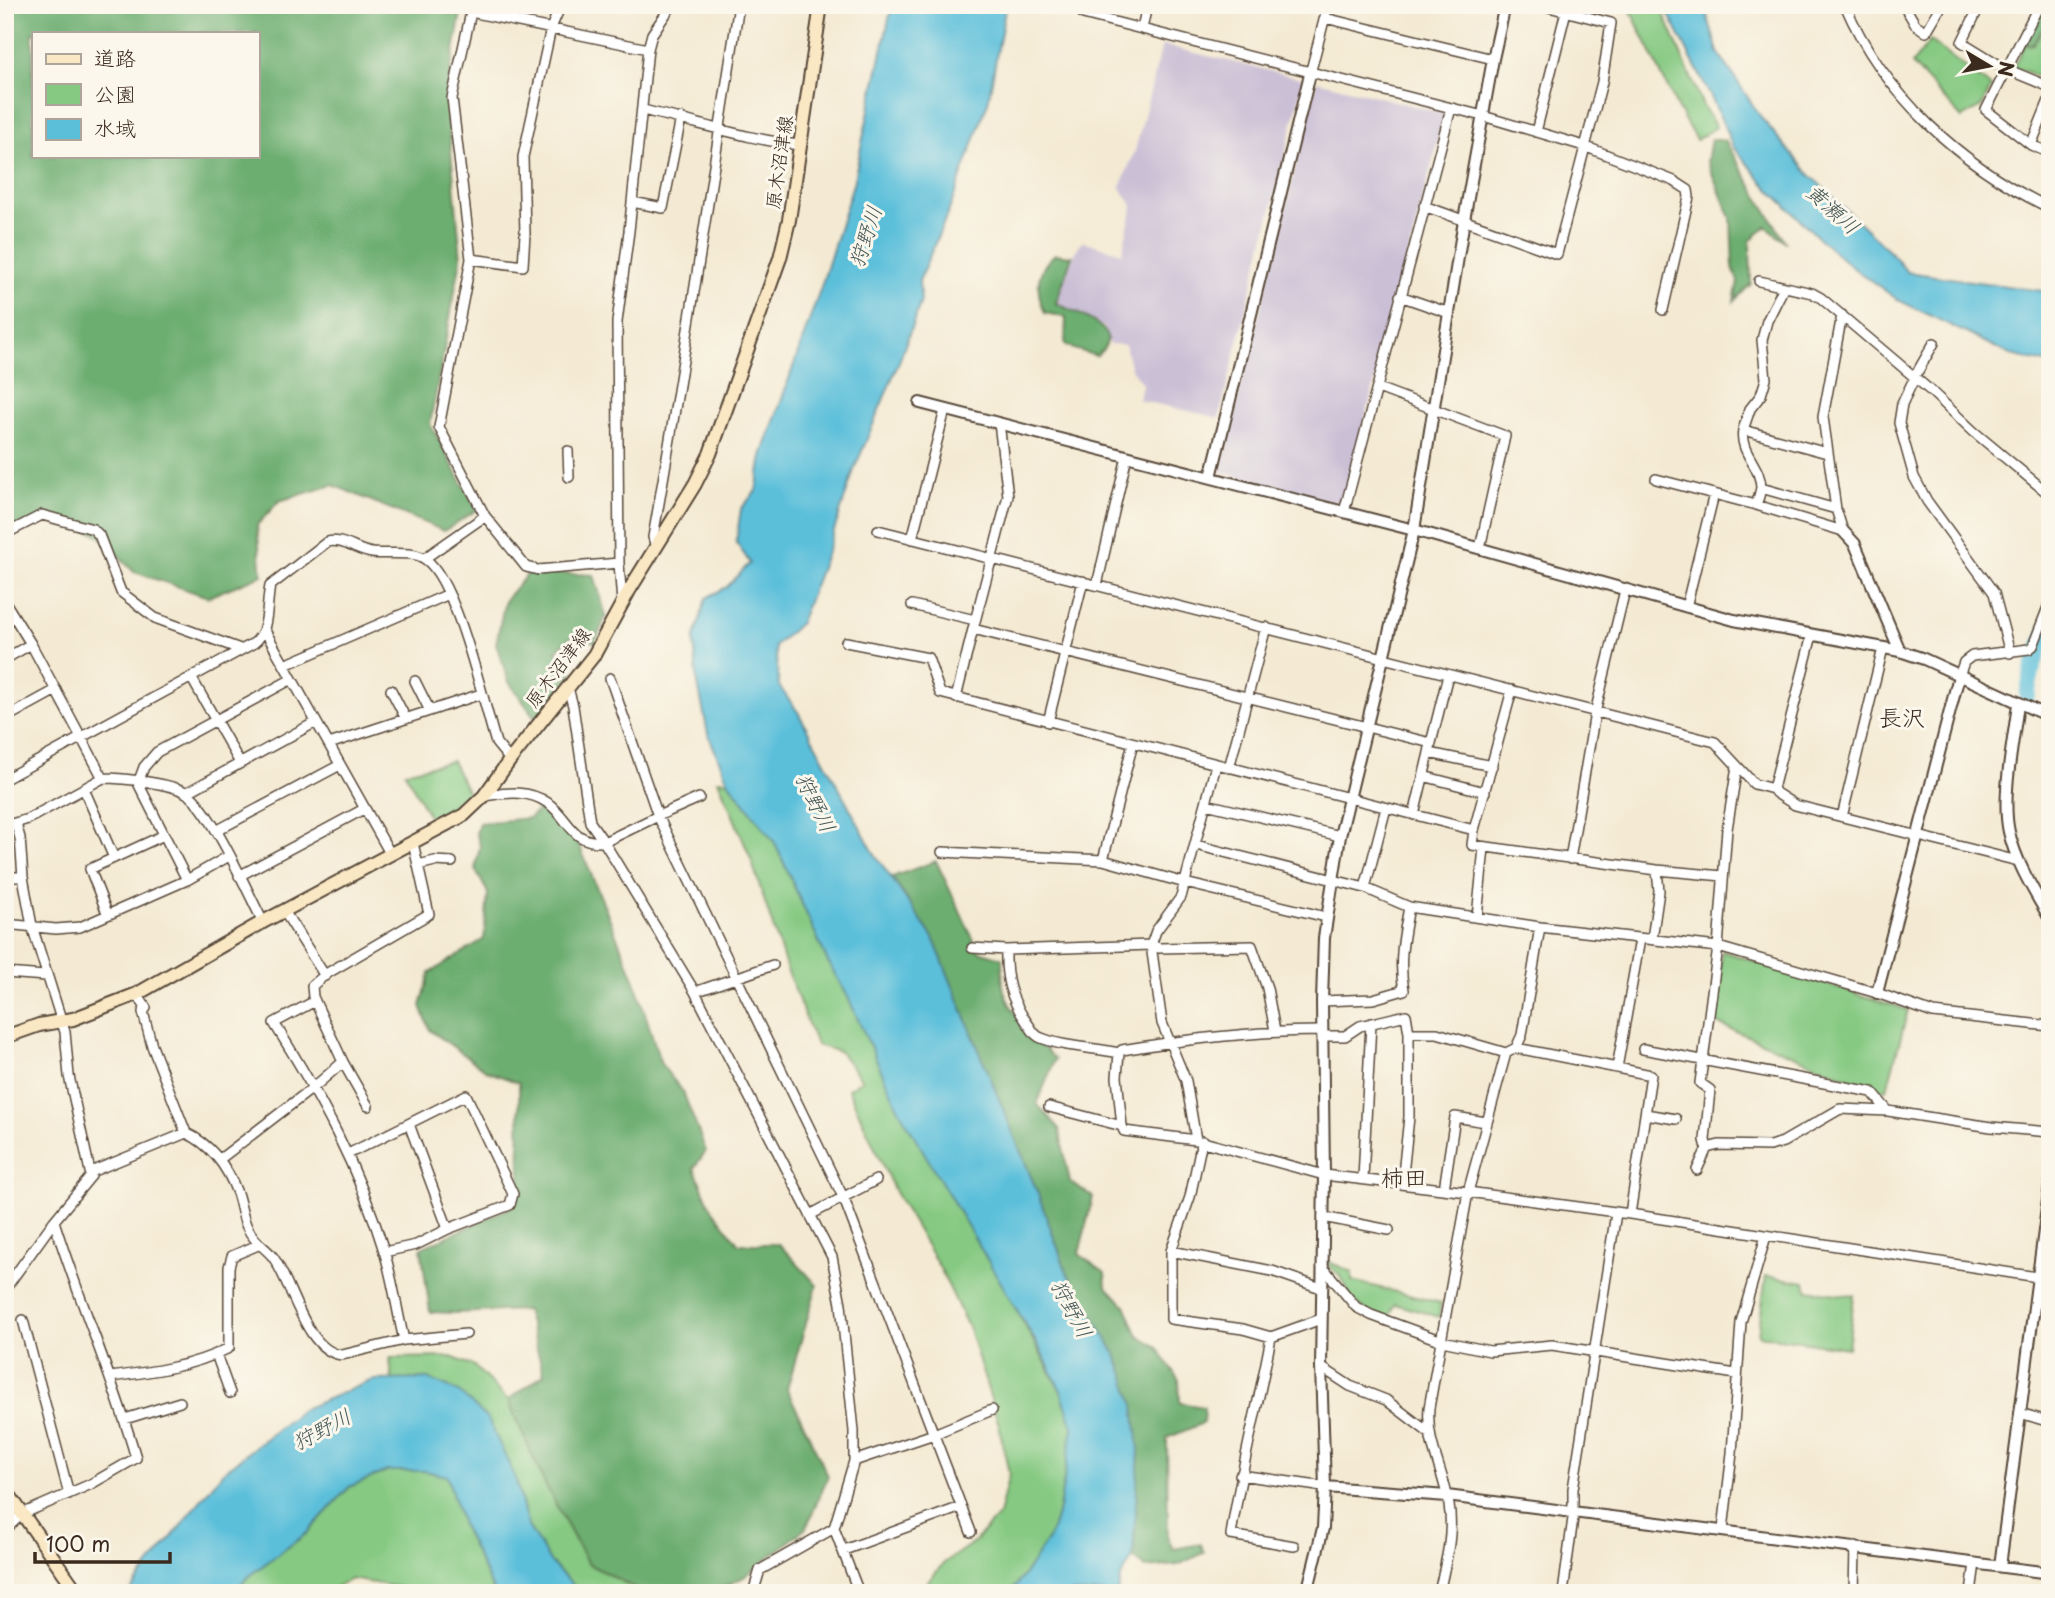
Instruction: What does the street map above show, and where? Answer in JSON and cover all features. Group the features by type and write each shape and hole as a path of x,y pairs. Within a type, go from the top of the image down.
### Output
{"main road":[{"name":"原木沼津線","path":"5,1037 62,1022 137,994 263,922 464,815 484,796 594,655 710,454 780,258 789,220 821,5"},
{"path":"5,1489 78,1593"}],"street":[{"path":"471,259 523,266 523,157 551,29 561,5"},
{"path":"622,605 619,563 617,322 648,49 652,34 672,5"},
{"path":"656,547 653,537 739,5"},
{"path":"1142,29 1147,5"},
{"path":"1211,477 1328,5"},
{"path":"1307,1593 1323,1528 1325,1488 1321,1288 1324,1175 1322,1001 1326,917 1340,836 1414,530 1464,220 1505,5"},
{"path":"1423,206 1558,254 1602,82 1611,23 1541,5"},
{"path":"1845,5 1855,30 1902,96 1939,135 1966,158 2050,208"},
{"path":"1904,5 1915,24 1926,32 1942,5"},
{"path":"2039,5 1986,110 2031,145 2050,153"},
{"path":"1979,6 1962,43 2006,69 2050,87"},
{"path":"619,563 538,570 526,567 485,516 439,427 471,259 452,98 468,8 648,49"},
{"path":"1536,132 1566,12"},
{"path":"1083,14 1483,116 1584,146 1674,181 1688,190 1688,207 1663,310"},
{"path":"1325,18 1493,59"},
{"path":"2031,145 2050,98"},
{"path":"1344,512 1451,108"},
{"path":"642,110 768,142 800,145"},
{"path":"632,202 663,208 681,118"},
{"path":"1759,281 1812,293 1842,315 2050,495"},
{"path":"1756,505 1761,488 1757,471 1743,450 1743,430 1750,409 1761,395 1766,379 1762,341 1767,321 1784,286"},
{"path":"1401,296 1449,313"},
{"path":"1842,315 1824,416 1836,509 1843,531 1855,544 1900,651"},
{"path":"1918,372 1934,343"},
{"path":"1912,383 1902,404 1899,423 1914,477 1927,501 1994,593 2010,653"},
{"path":"1378,388 1505,436 1480,548"},
{"path":"920,403 1414,530 1734,620 1900,651 1924,659 2050,717"},
{"path":"912,538 945,410"},
{"path":"956,698 1008,496 999,423"},
{"path":"1743,430 1827,453"},
{"path":"568,451 569,477"},
{"path":"1097,585 1127,456"},
{"path":"1657,479 1843,531"},
{"path":"1761,488 1836,509"},
{"path":"1686,607 1714,494"},
{"path":"5,534 41,514 93,529 99,535 121,592 155,618 240,649"},
{"path":"5,779 260,638 264,629 270,586 327,542 337,540 359,550 425,558 485,516"},
{"path":"878,530 1715,742 1754,784 1773,789 1795,805 2018,861"},
{"path":"425,558 458,611 496,743 510,760"},
{"path":"1048,722 1083,581"},
{"path":"1570,859 1595,713 1625,590"},
{"path":"285,665 449,594"},
{"path":"5,602 32,645 103,778"},
{"path":"1877,993 1964,662 1972,656 2025,651 2033,646 2050,602"},
{"path":"912,605 1066,652 1366,728 1492,766"},
{"path":"1230,768 1266,628"},
{"path":"264,629 391,855"},
{"path":"1773,789 1812,635"},
{"path":"846,642 928,658 940,693 956,698 1474,830"},
{"path":"5,659 32,645"},
{"path":"1842,817 1883,648"},
{"path":"1414,815 1448,675"},
{"path":"191,677 240,763"},
{"path":"610,678 658,816 844,1199 971,1532"},
{"path":"187,880 138,783 144,767 157,752 292,679"},
{"path":"415,681 430,710"},
{"path":"568,688 590,822 695,992 832,1257 854,1431 854,1461 834,1528 859,1593"},
{"path":"5,718 56,690"},
{"path":"391,690 406,719"},
{"path":"1512,690 1472,845 1657,870 1723,876"},
{"path":"329,744 481,694"},
{"path":"2018,703 2006,806 2008,831 2018,861 2050,919"},
{"path":"186,793 316,722"},
{"path":"1103,860 1133,743"},
{"path":"216,831 340,765"},
{"path":"1216,765 1181,897 1156,931 1151,946 1162,1023 1186,1081 1199,1140 1190,1197 1171,1251 1171,1319 1243,1329 1271,1337 1321,1319"},
{"path":"1697,1170 1707,1148 1705,1140 1710,1090 1700,1083 1718,947 1727,829 1737,767"},
{"path":"1423,776 1485,792"},
{"path":"5,826 16,824 103,778 165,785 186,793 201,806 263,922"},
{"path":"84,789 114,858"},
{"path":"484,796 524,793 548,803 579,838 591,842 604,842 699,798"},
{"path":"1206,804 1340,836"},
{"path":"1365,888 1385,808"},
{"path":"239,876 365,809"},
{"path":"5,1289 54,1221 91,1176 69,1076 62,1022 32,926 16,824"},
{"path":"107,914 90,869 164,835"},
{"path":"368,1106 343,1062 315,1001 312,986 429,914 412,843"},
{"path":"1196,845 1365,888 1409,907 1540,927 1718,947 1877,993 1933,1013 2050,1026"},
{"path":"1476,917 1484,848"},
{"path":"942,852 1103,860 1326,917"},
{"path":"5,924 56,929 79,927 187,880 229,856"},
{"path":"418,865 435,861 452,862"},
{"path":"1652,939 1658,891 1657,870"},
{"path":"5,877 23,877"},
{"path":"1322,1001 1373,999 1404,990 1401,950 1409,907"},
{"path":"284,911 325,976"},
{"path":"1516,1048 1522,1035 1540,927"},
{"path":"1617,1068 1640,939"},
{"path":"972,948 1006,950 1252,946 1261,968 1275,1031"},
{"path":"1006,950 1005,967 1009,991 1016,1007 1036,1036 1074,1047 1119,1053 1122,1050 1170,1042 1275,1031 1345,1036 1360,1026 1406,1016 1409,1033 1409,1117 1402,1184"},
{"path":"695,992 773,965"},
{"path":"5,973 46,976"},
{"path":"137,994 146,1008 143,1012 152,1046 186,1133 200,1139 220,1159 236,1191 246,1226 258,1245 272,1255 306,1323 320,1344 332,1354 342,1355 404,1340 466,1334"},
{"path":"315,1001 274,1023 314,1087 348,1154 384,1252 404,1340"},
{"path":"1363,1179 1371,1023"},
{"path":"1409,1033 1437,1033 1506,1053 1516,1048 1651,1075 1630,1214"},
{"path":"1643,1049 1871,1092 1888,1111"},
{"path":"1119,1053 1117,1077 1124,1131 1199,1140 1324,1175 1630,1214 2050,1279"},
{"path":"1439,1593 1451,1533 1447,1496 1428,1432 1429,1408 1468,1192 1506,1053"},
{"path":"220,1159 343,1062"},
{"path":"348,1154 466,1096 513,1194 509,1205 416,1245 384,1252"},
{"path":"1049,1107 1122,1126"},
{"path":"1707,1148 1719,1145 1770,1146 1783,1142 1840,1109 1888,1111 2001,1129 2050,1132"},
{"path":"1645,1114 1676,1119"},
{"path":"1444,1189 1455,1117 1486,1122"},
{"path":"409,1124 448,1229"},
{"path":"91,1172 186,1133"},
{"path":"810,1215 876,1180"},
{"path":"2000,1566 2050,1185"},
{"path":"1563,1593 1573,1489 1616,1213"},
{"path":"1323,1217 1390,1230"},
{"path":"5,1530 22,1514 91,1484 136,1458 125,1419 54,1221"},
{"path":"1723,1530 1732,1453 1741,1322 1766,1236"},
{"path":"110,1377 182,1365 229,1348 229,1267 232,1256 258,1245"},
{"path":"1171,1251 1272,1271 1321,1288"},
{"path":"1322,1266 1356,1307 1442,1341 1490,1351 1552,1345 1736,1374"},
{"path":"23,1320 69,1494"},
{"path":"1271,1337 1240,1475 1231,1535 1294,1546"},
{"path":"216,1354 230,1393"},
{"path":"1321,1367 1350,1386 1386,1401 1428,1432"},
{"path":"125,1419 180,1402"},
{"path":"854,1461 934,1434 992,1410"},
{"path":"2020,1413 2050,1422"},
{"path":"1240,1475 1325,1488 1447,1496 1572,1511 2050,1573"},
{"path":"844,1550 961,1507"},
{"path":"753,1593 760,1570 834,1528"},
{"path":"1854,1593 1855,1548"},
{"path":"1971,1593 1975,1563"}],"shaded area":[{"path":"1162,45 1304,79 1219,418 1139,400 1142,384 1131,369 1125,345 1109,344 1104,327 1056,303 1075,252 1082,241 1122,253 1133,206 1120,187 1135,151"},
{"path":"1317,81 1445,114 1343,504 1220,472"}],"green space":[{"path":"5,5 454,5 461,13 446,95 461,259 430,424 477,510 444,531 333,485 279,501 257,525 262,575 208,597 134,572 99,535 52,517 32,521 5,543"},
{"path":"487,5 552,5 549,14 544,17"},
{"path":"1628,5 1660,5 1703,106 1716,127 1696,140 1678,109"},
{"path":"2044,5 2050,5 2050,18 2033,44 2028,45 2022,41"},
{"path":"2045,5 2050,5 2050,81 2013,67"},
{"path":"1930,41 1991,87 1982,106 1962,118 1912,64"},
{"path":"1711,139 1725,141 1786,243 1766,226 1750,241 1751,284 1734,301 1738,282 1733,268 1731,218 1707,162"},
{"path":"1055,254 1072,256 1056,303 1087,318 1104,331 1107,338 1105,346 1096,356 1065,344 1066,317 1045,313 1039,281 1044,267"},
{"path":"529,572 594,575 606,616 595,643 576,632 556,651 573,672 556,697 535,718 509,682 496,644 505,600"},
{"path":"452,761 470,797 432,822 405,772"},
{"path":"718,780 728,781 775,843 829,964 873,1050 1061,1391 1074,1427 1059,1509 1049,1538 1017,1585 1007,1593 918,1593 944,1563 974,1542 999,1515 1009,1474 999,1425 969,1329 941,1270 895,1192 848,1089 862,1080 840,1052 816,1045 786,967 751,859"},
{"path":"543,806 578,842 634,978 661,1064 683,1092 706,1151 694,1168 710,1206 739,1244 779,1244 817,1285 787,1389 828,1476 806,1528 744,1577 713,1593 645,1593 588,1564 545,1484 508,1400 544,1374 526,1310 430,1312 421,1248 510,1208 520,1190 519,1083 487,1071 430,1030 421,1006 430,973 484,939 488,893 475,869 480,846 476,832 479,823 529,818"},
{"path":"936,861 979,951 1002,958 1003,986 1010,1005 1055,1059 1037,1104 1059,1128 1070,1182 1093,1197 1079,1254 1105,1273 1106,1286 1125,1305 1138,1336 1156,1346 1179,1380 1180,1403 1204,1407 1203,1423 1167,1438 1168,1538 1173,1549 1201,1544 1204,1553 1178,1565 1146,1568 1133,1557 1139,1450 1125,1377 1115,1353 1067,1273 1038,1194 933,938 892,877"},
{"path":"1722,951 1908,1010 1887,1089 1875,1089 1716,1023"},
{"path":"1320,1258 1352,1272 1352,1281 1441,1303 1439,1317 1395,1304 1388,1319 1370,1313 1352,1299 1339,1275"},
{"path":"1766,1276 1805,1282 1807,1290 1854,1296 1848,1348 1758,1335"},
{"path":"451,1357 474,1366 508,1400 545,1484 588,1564 645,1593 583,1593 575,1587 551,1563 536,1541 528,1526 515,1477 459,1392 429,1379 392,1380 390,1358"},
{"path":"387,1471 425,1471 447,1475 462,1525 495,1593 416,1593 409,1589 351,1579 325,1593 231,1593 254,1572 307,1533 349,1487"}],"water":[{"name":"狩野川","path":"892,5 1006,5 988,102 950,208 919,281 921,301 854,470 800,623 775,646 779,686 798,712 874,853 933,938 1038,1194 1067,1273 1115,1353 1125,1377 1134,1405 1139,1450 1133,1557 1120,1579 1118,1593 1007,1593 1017,1585 1049,1538 1059,1509 1073,1427 1061,1391 1040,1349 899,1110 775,843 728,781 708,734 697,679 694,640 706,598 727,587 750,563 736,542 741,509 756,491 762,456 821,287 853,184"},
{"name":"黄瀬川","path":"1664,5 1704,5 1718,52 1762,119 1809,174 1894,256 1907,272 2050,292 2050,364 2011,355 1898,300 1823,242 1769,189 1733,147 1715,105"},
{"name":"狩野川","path":"429,1379 459,1392 488,1419 515,1477 528,1526 551,1563 583,1593 495,1593 462,1525 447,1476 425,1471 387,1471 349,1487 307,1533 230,1593 128,1593 223,1472 303,1409 373,1380"}],"waterway":[{"path":"2027,695 2033,667 2050,622"}],"district":[{"name":"長沢","path":"1902,716"},
{"name":"柿田","path":"1404,1176"}]}
